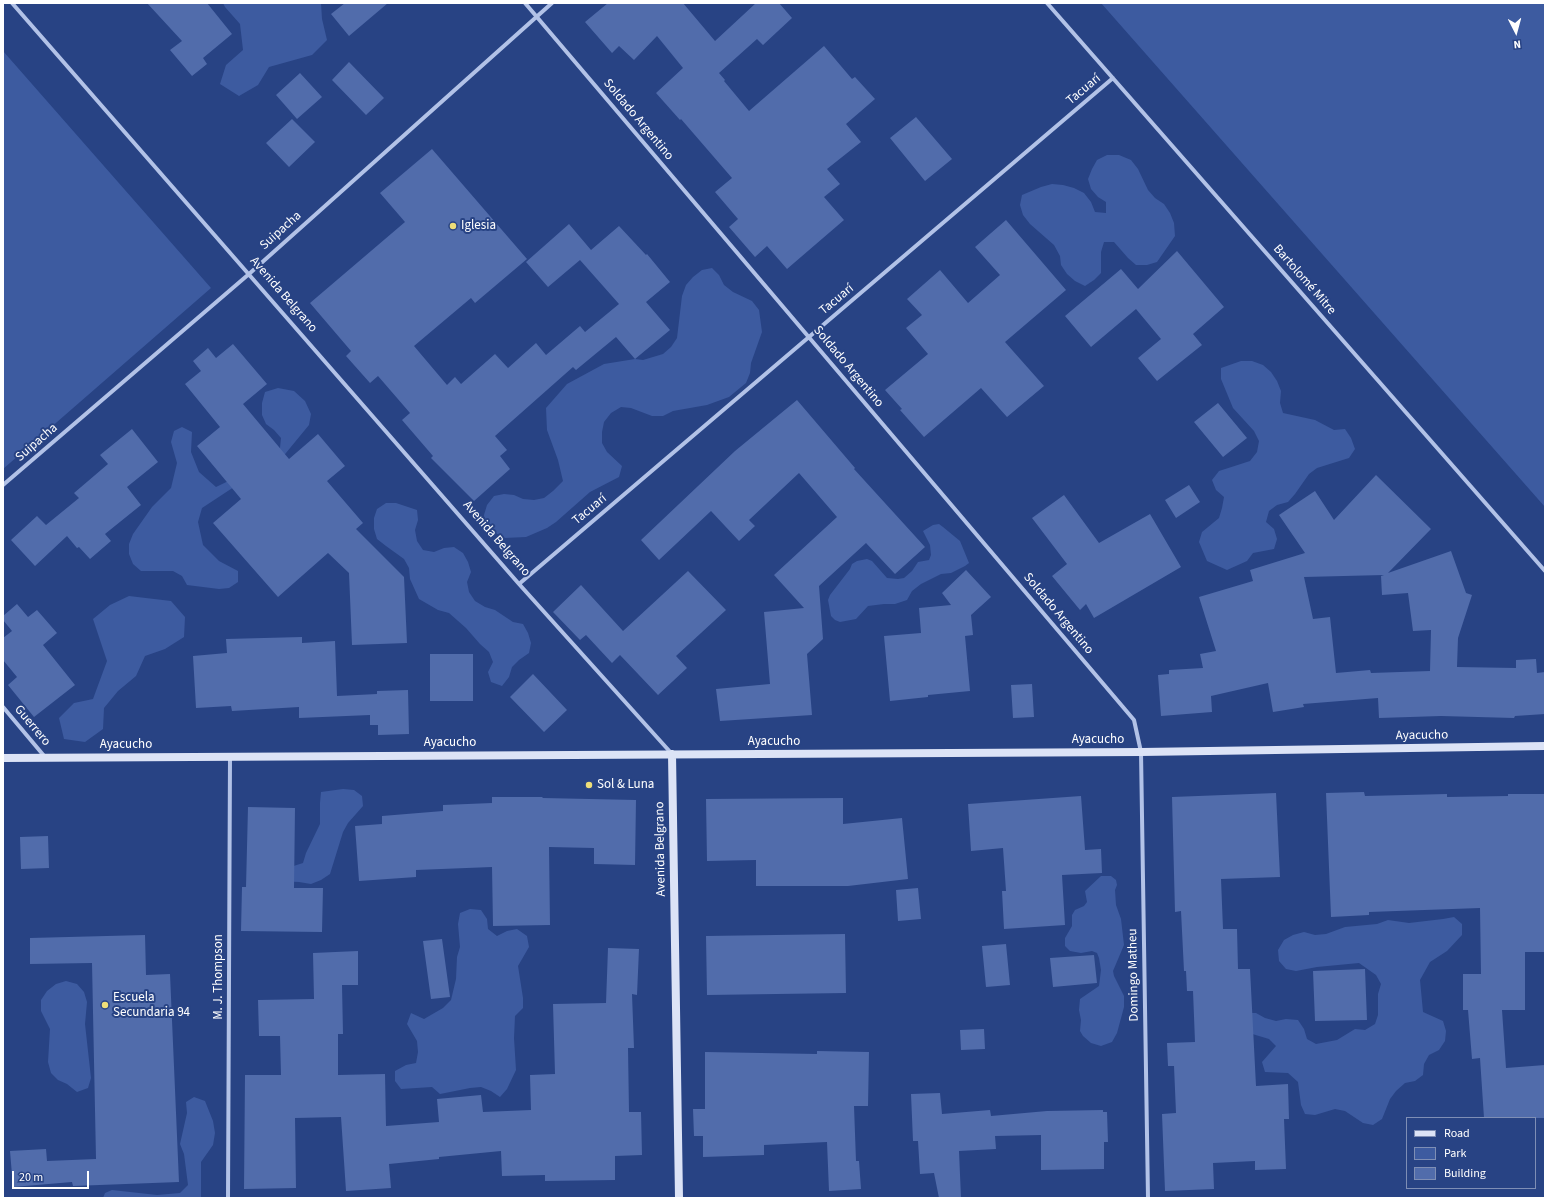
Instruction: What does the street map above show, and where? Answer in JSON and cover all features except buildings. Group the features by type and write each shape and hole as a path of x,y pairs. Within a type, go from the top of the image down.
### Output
{"street":[{"name":"Avenida Belgrano","path":"12,3 519,584 672,754 679,1198"},
{"name":"Soldado Argentino","path":"524,3 1134,720 1140,752"},
{"name":"Suipacha","path":"3,485 249,274 552,3"},
{"name":"Bartolomé Mitre","path":"1047,3 1545,571"},
{"name":"Tacuarí","path":"519,584 1113,78"},
{"name":"Guerrero","path":"3,707 46,757"},
{"name":"Ayacucho","path":"3,758 1140,752 1545,746"},
{"name":"Domingo Matheu","path":"1140,752 1148,1198"},
{"name":"M. J. Thompson","path":"228,1198 230,757"}],"green space":[{"path":"223,3 321,3 322,19 327,40 312,55 269,67 258,85 239,96 220,84 226,65 243,50 240,24"},
{"path":"1101,3 1545,3 1545,507"},
{"path":"3,51 211,288 3,469"},
{"path":"1107,155 1119,155 1131,160 1138,169 1148,190 1155,198 1164,204 1170,213 1174,223 1175,236 1157,262 1147,265 1136,265 1114,242 1104,242 1101,252 1101,273 1085,286 1075,281 1067,274 1061,265 1060,256 1054,245 1030,224 1023,215 1020,205 1022,195 1052,184 1063,185 1084,193 1091,202 1095,212 1106,213 1106,202 1098,197 1091,189 1088,179 1097,160"},
{"path":"712,268 719,275 724,285 733,292 752,301 759,310 762,332 751,363 750,373 746,383 729,397 707,405 673,411 663,416 652,416 631,408 621,407 611,413 604,422 602,432 602,443 607,452 622,466 619,477 590,492 547,528 526,537 504,538 485,525 484,515 487,505 494,496 504,494 514,495 523,499 534,500 544,498 563,481 558,460 547,430 546,408 567,384 604,364 635,359 643,360 663,354 671,347 677,338 682,296 686,285 702,270"},
{"path":"1241,361 1252,361 1263,365 1271,372 1281,391 1280,403 1283,413 1315,420 1334,430 1345,429 1351,438 1355,449 1349,458 1317,468 1309,474 1288,502 1277,505 1269,511 1266,522 1274,529 1277,539 1274,549 1253,553 1247,561 1227,570 1207,561 1199,542 1202,532 1219,518 1222,508 1224,497 1216,490 1212,480 1219,471 1250,461 1257,452 1259,441 1254,431 1233,408 1221,379 1221,368"},
{"path":"278,388 294,391 305,401 311,414 309,425 281,459 202,508 198,522 203,545 219,561 238,571 238,582 229,588 219,589 187,585 182,576 173,571 141,571 133,564 129,554 129,544 133,534 152,507 171,488 177,463 171,442 174,431 182,427 192,432 191,452 199,472 216,487 245,473 270,452 280,448 281,438 266,424 262,415 262,403 265,392"},
{"path":"386,503 396,503 417,510 418,520 415,530 417,541 423,550 434,552 444,548 454,547 463,553 471,572 467,582 469,592 475,601 485,607 495,610 513,622 523,624 531,643 529,653 512,667 509,677 502,686 491,682 488,672 493,662 489,652 449,613 438,610 419,599 410,579 409,568 404,559 377,539 374,529 374,518 377,509"},
{"path":"939,524 960,541 969,563 951,573 941,574 921,584 912,591 907,600 895,604 868,606 856,619 840,622 831,616 828,600 830,595 850,569 852,564 857,561 867,559 872,561 887,578 904,578 912,571 918,562 929,560 931,555 930,545 923,531 933,525"},
{"path":"129,596 171,601 185,617 184,637 165,649 145,656 136,676 118,691 104,708 103,729 85,742 64,739 59,718 74,703 93,699 107,661 93,619 110,605"},
{"path":"343,789 354,790 362,796 363,806 348,823 343,832 330,874 311,884 277,881 284,869 303,863 306,853 320,824 321,792"},
{"path":"1101,876 1111,876 1116,880 1117,885 1115,890 1116,905 1121,919 1124,945 1113,971 1124,996 1124,1007 1117,1033 1112,1042 1101,1046 1091,1043 1083,1036 1080,1031 1081,1020 1079,1010 1080,999 1099,986 1101,970 1099,958 1097,953 1092,951 1081,953 1070,951 1065,946 1065,938 1072,926 1072,915 1075,910 1084,906 1087,902 1085,891"},
{"path":"470,909 481,910 487,919 488,929 497,936 507,931 517,929 527,936 529,947 518,966 523,1008 515,1016 514,1038 516,1070 507,1089 500,1097 481,1087 440,1094 432,1087 401,1089 395,1081 395,1071 406,1065 416,1063 418,1052 417,1041 407,1024 411,1013 424,1019 443,1008 451,1000 456,979 457,957 460,947 458,924 460,913"},
{"path":"1454,917 1462,924 1462,935 1447,951 1430,962 1420,980 1423,1012 1443,1021 1446,1031 1445,1041 1439,1050 1429,1055 1424,1064 1423,1075 1415,1081 1405,1083 1396,1091 1390,1099 1382,1119 1373,1125 1363,1123 1345,1111 1335,1109 1315,1115 1305,1114 1301,1105 1298,1082 1288,1073 1265,1072 1262,1062 1276,1046 1269,1039 1249,1033 1245,1013 1256,1013 1265,1018 1276,1021 1286,1019 1298,1020 1304,1029 1307,1039 1316,1044 1337,1040 1355,1029 1365,1030 1375,1024 1378,1015 1378,994 1381,984 1376,975 1359,963 1317,967 1296,971 1286,969 1279,961 1278,950 1284,940 1293,935 1304,932 1315,935 1326,934 1345,927 1377,924 1388,920 1409,923"},
{"path":"66,981 77,984 84,992 87,1002 85,1024 91,1078 88,1088 77,1092 67,1084 58,1080 51,1073 48,1062 50,1029 41,1011 41,1000 47,991 56,984"},
{"path":"194,1097 205,1101 213,1121 215,1133 213,1145 201,1162 201,1198 103,1198 105,1193 112,1190 157,1195 180,1193 188,1185 184,1154 180,1144 187,1113 186,1102"}],"place":[{"name":"Iglesia","path":"453,226"},
{"name":"Sol & Luna","path":"589,785"},
{"name":"Escuela Secundaria 94","path":"105,1005"}]}
